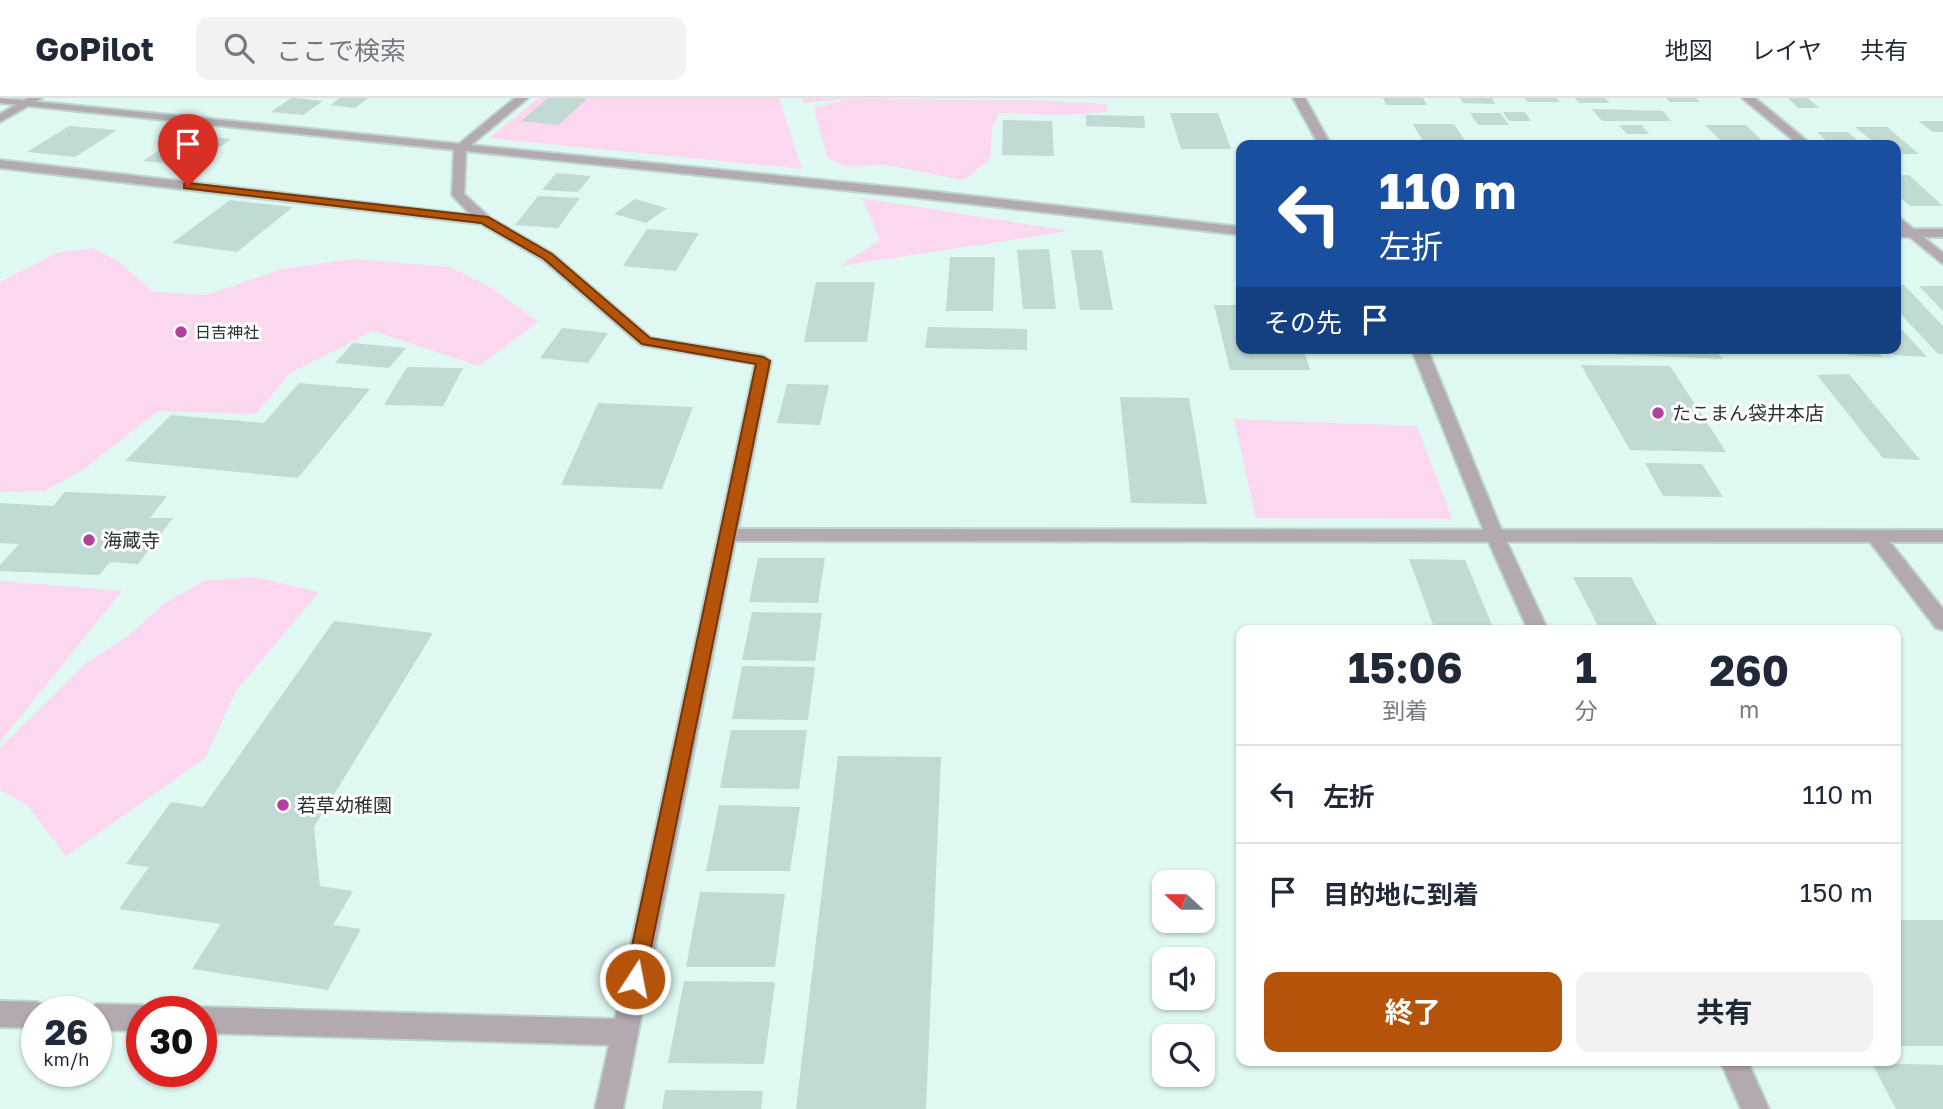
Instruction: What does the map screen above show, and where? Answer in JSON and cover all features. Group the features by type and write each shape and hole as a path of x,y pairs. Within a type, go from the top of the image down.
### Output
{"street":[{"path":"522,98 460,148 458,195 484,220 548,257 646,342 763,361 609,1109"},
{"path":"1299,98 1322,140"},
{"path":"1748,98 1800,140"},
{"path":"0,100 31,101 460,148 911,193 1236,230"},
{"path":"0,118 31,101"},
{"path":"0,164 484,220"},
{"path":"1901,223 1943,260"},
{"path":"1901,233 1943,233"},
{"path":"1421,354 1494,534 1536,625"},
{"path":"726,535 1943,536"},
{"path":"1874,535 1943,623"},
{"path":"0,1014 21,1015"},
{"path":"217,1020 625,1031"},
{"path":"1736,1066 1755,1109"}],"shaded area":[{"path":"539,98 779,98 802,169 489,138"},
{"path":"801,98 1032,100 1106,104 1107,112 1064,115 999,113 993,124 990,159 964,180 886,165 843,166 827,157 814,108 848,99 804,103"},
{"path":"862,198 1070,231 840,266 880,240"},
{"path":"93,248 118,261 153,292 206,295 282,269 352,259 450,267 492,288 538,322 479,366 373,331 290,373 256,414 158,411 80,472 44,491 0,492 0,282 56,253"},
{"path":"1234,419 1417,426 1452,519 1256,518"},
{"path":"254,577 319,592 236,691 205,758 66,856 27,805 0,790 0,748 85,664 128,636 165,603 204,581"},
{"path":"0,581 122,591 0,742"}],"building":[{"path":"291,98 323,101 303,115 271,112"},
{"path":"340,98 368,98 355,108 330,105"},
{"path":"548,98 587,99 558,125 521,121"},
{"path":"1383,98 1423,98 1427,105 1386,105"},
{"path":"1460,98 1492,98 1495,104 1463,103"},
{"path":"1525,98 1557,98 1560,102 1528,102"},
{"path":"1575,98 1605,98 1610,103 1579,103"},
{"path":"1666,98 1696,98 1700,102 1670,102"},
{"path":"1788,98 1808,98 1819,108 1798,108"},
{"path":"1592,109 1663,111 1671,121 1602,121"},
{"path":"1503,112 1525,112 1531,121 1509,121"},
{"path":"1170,113 1218,113 1231,149 1181,149"},
{"path":"1470,113 1500,113 1509,125 1478,125"},
{"path":"1086,115 1144,116 1145,128 1086,126"},
{"path":"1003,120 1052,121 1054,156 1002,155"},
{"path":"1918,121 1943,121 1943,132 1933,132"},
{"path":"1413,124 1454,124 1465,140 1422,140"},
{"path":"1619,125 1642,125 1649,134 1627,134"},
{"path":"1705,125 1746,125 1762,140 1720,140"},
{"path":"69,126 117,130 75,157 27,152"},
{"path":"1855,127 1887,127 1919,154 1901,154 1901,140 1871,140"},
{"path":"1817,132 1848,132 1857,140 1826,140"},
{"path":"183,134 231,139 193,166 143,161"},
{"path":"556,173 591,176 578,192 542,190"},
{"path":"1901,175 1909,175 1943,206 1910,206 1901,198"},
{"path":"538,196 580,198 558,228 515,225"},
{"path":"635,199 667,208 646,223 614,214"},
{"path":"230,200 293,207 237,252 172,243"},
{"path":"647,229 699,233 676,271 623,266"},
{"path":"1049,249 1056,309 1023,309 1017,250"},
{"path":"1071,250 1102,250 1113,310 1080,310"},
{"path":"950,257 995,257 993,311 946,311"},
{"path":"816,282 875,282 867,342 804,342"},
{"path":"1901,285 1943,326 1943,354 1938,354 1901,314"},
{"path":"1919,286 1943,286 1943,311"},
{"path":"1214,305 1236,305 1236,354 1305,354 1310,370 1230,370"},
{"path":"928,327 1027,329 1027,350 925,348"},
{"path":"562,328 608,333 588,363 540,358"},
{"path":"1901,329 1927,357 1894,355 1901,354"},
{"path":"353,343 406,348 389,368 335,363"},
{"path":"1608,354 1719,354 1723,359"},
{"path":"1880,354 1882,357 1849,355"},
{"path":"1581,365 1670,366 1726,452 1630,450"},
{"path":"407,367 463,368 443,406 384,405"},
{"path":"1849,374 1920,460 1883,458 1817,375"},
{"path":"299,383 370,389 298,478 125,461 171,415 264,423"},
{"path":"787,384 829,385 820,425 777,423"},
{"path":"1120,397 1189,398 1207,504 1131,503"},
{"path":"598,403 693,407 662,489 561,485"},
{"path":"1645,463 1702,464 1723,497 1663,496"},
{"name":"海蔵寺","path":"65,492 167,496 150,518 173,518 138,564 110,562 99,575 0,571 0,565 19,544 0,543 0,503 53,506"},
{"path":"758,558 825,558 818,603 749,602"},
{"path":"1409,559 1465,560 1492,625 1433,625"},
{"path":"1573,577 1631,577 1657,625 1597,625"},
{"path":"752,612 822,613 815,661 742,660"},
{"path":"334,621 433,633 314,827 320,886 353,891 333,925 361,929 328,990 192,969 221,924 119,909 149,867 126,864 171,802 203,807"},
{"path":"742,666 815,667 808,720 732,719"},
{"path":"731,730 807,730 799,789 720,788"},
{"path":"838,756 941,757 926,1109 796,1109"},
{"path":"719,805 800,807 790,871 706,871"},
{"path":"700,892 785,894 775,967 686,967"},
{"path":"1901,920 1943,920 1943,1046 1901,1046"},
{"path":"684,981 775,982 764,1064 668,1063"},
{"path":"1943,1065 1943,1109 1896,1109 1874,1066"},
{"path":"665,1090 763,1091 761,1109 662,1109"}],"place":[{"name":"日吉神社","path":"181,332"},
{"name":"たこまん袋井本店","path":"1658,413"},
{"name":"海蔵寺","path":"89,540"},
{"name":"若草幼稚園","path":"283,805"}],"route":[{"path":"188,186 484,220 548,257 646,342 763,361 635,979"}]}
